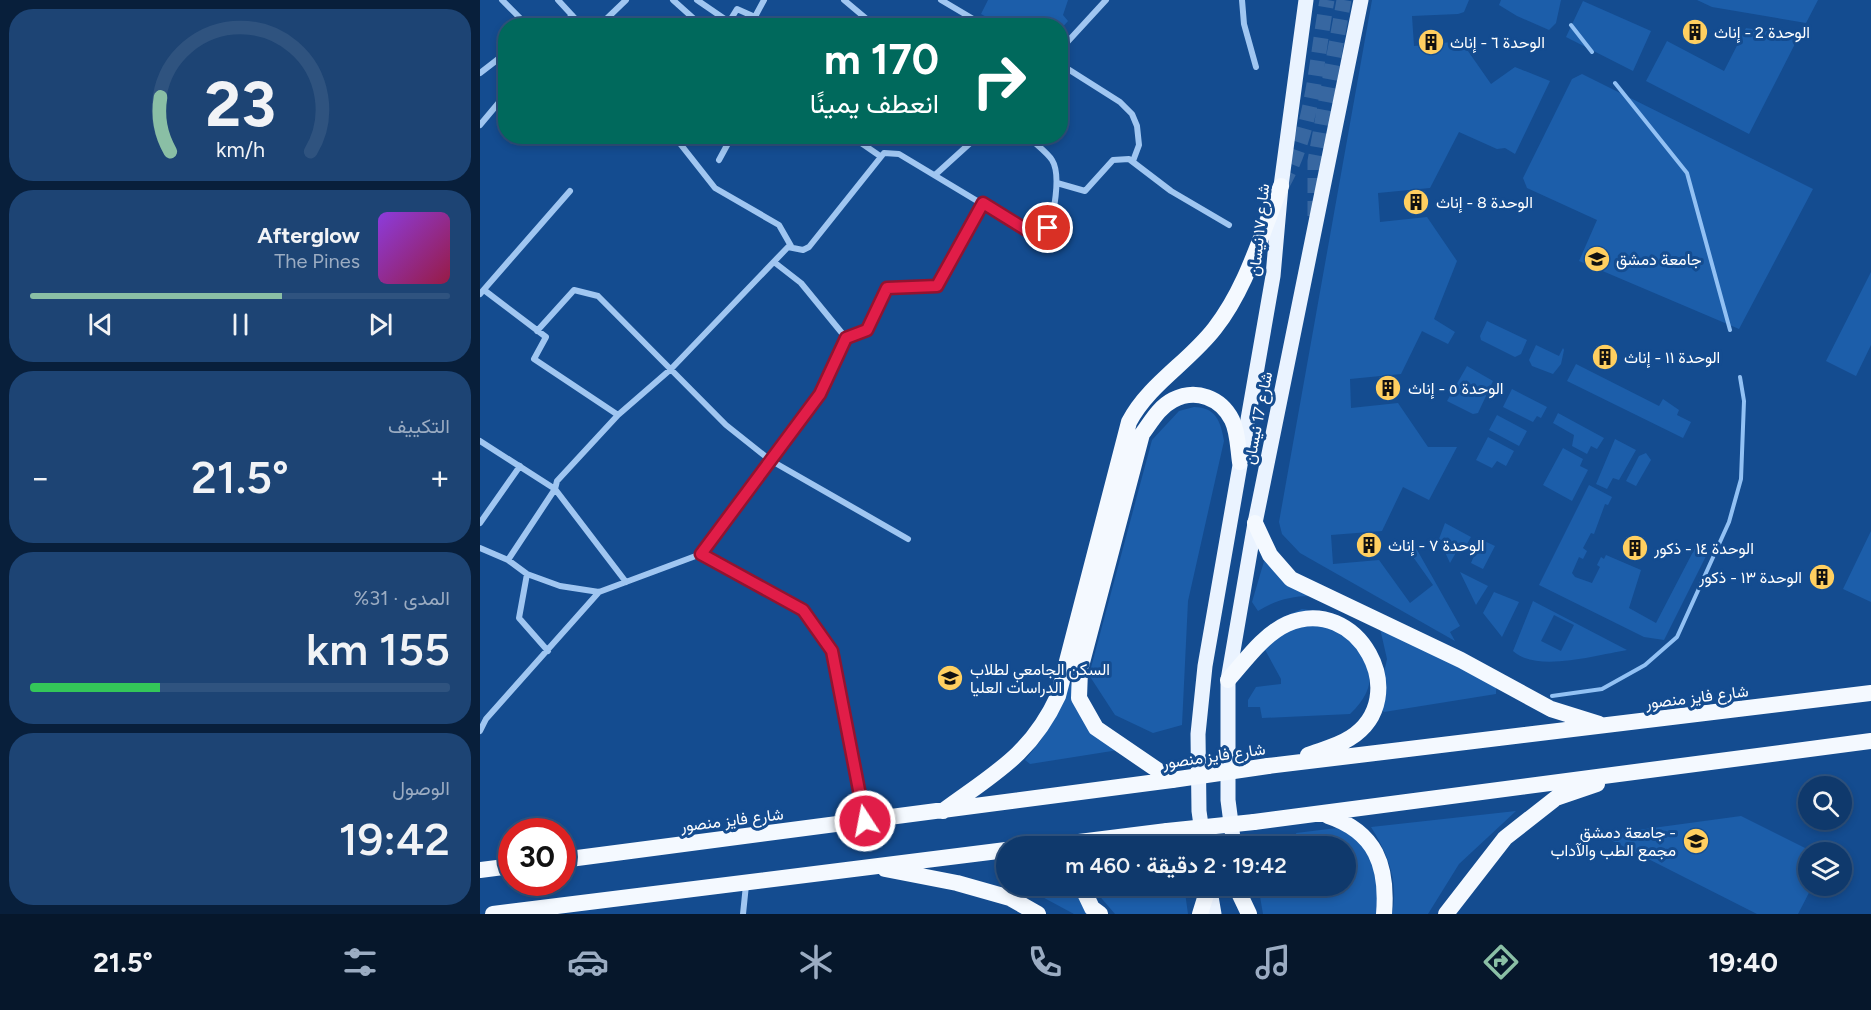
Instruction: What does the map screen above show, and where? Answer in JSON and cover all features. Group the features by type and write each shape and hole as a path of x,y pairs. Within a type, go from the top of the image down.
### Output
{"highway":[{"path":"942,811 1016,759 1050,714 1058,696 1129,422 1150,392 1190,356 1228,308 1247,272 1281,186"},
{"path":"1173,780 1096,728 1079,698 1080,670 1142,435 1158,412 1173,400 1193,394 1210,397 1223,406 1233,422 1240,462"},
{"path":"1255,523 1263,535 1270,555 1292,579 1461,660 1551,709 1606,726"},
{"path":"1228,680 1274,632 1306,619 1336,623 1356,635 1371,655 1378,675 1378,691 1374,708 1365,725 1350,738 1306,756 1268,766"},
{"name":"شارع فايز منصور","path":"576,858 1268,766 1871,693"},
{"path":"1134,836 1324,814 1871,741"},
{"path":"1446,914 1505,838 1556,798 1632,772"},
{"path":"1324,814 1350,823 1371,843 1383,871 1386,891 1384,914"},
{"path":"494,914 996,851"},
{"path":"869,866 957,883 1010,898 1038,914"},
{"path":"480,870 498,868"},
{"path":"1086,896 1092,908 1100,914"},
{"path":"1200,914 1206,896"},
{"path":"1242,896 1249,914"}],"main road":[{"name":"شارع ١٧ نيسان","path":"1240,462 1275,267 1281,186 1306,0"},
{"name":"شارع 17 نيسان","path":"1233,836 1228,800 1228,680 1255,523 1361,0"},
{"name":"شارع 17 نيسان","path":"1203,836 1199,811 1198,734 1206,666 1240,462"},
{"path":"1211,896 1214,914"},
{"path":"1241,896 1243,914"}],"street":[{"path":"502,0 520,18"},
{"path":"607,18 626,0"},
{"path":"673,0 693,18"},
{"path":"681,7 687,0"},
{"path":"697,0 724,18"},
{"path":"733,18 735,11 740,9 754,17 764,0"},
{"path":"844,0 852,3 867,18"},
{"path":"941,0 972,18"},
{"path":"1068,41 1106,0"},
{"path":"1242,0 1244,24 1256,67"},
{"path":"561,1 575,18"},
{"path":"480,73 498,59"},
{"path":"1068,69 1120,102 1132,114 1137,126 1139,145 1133,161"},
{"path":"480,125 498,104"},
{"path":"680,144 715,188 779,225 791,246 803,250 809,247 880,156 894,152 1029,232 1042,234 1049,224 1057,183 1052,160 1036,144"},
{"path":"719,160 728,144"},
{"path":"863,144 880,156"},
{"path":"935,175 969,144"},
{"path":"1057,183 1085,191 1113,160 1124,158 1133,161 1171,191 1228,225"},
{"path":"570,191 482,292 546,337 534,359 618,415"},
{"path":"480,730 486,719 599,592 701,554 820,394 846,338 867,330 887,288 937,286 983,203"},
{"path":"508,560 555,489 557,481 618,415 671,369 791,246"},
{"path":"774,262 801,283 846,338"},
{"path":"537,331 574,290 598,296 726,425 770,460 908,539"},
{"path":"480,441 555,489 626,582"},
{"path":"480,523 520,466"},
{"path":"480,548 508,560 527,574 560,586 599,592"},
{"path":"701,554 803,610 832,651 865,821"},
{"path":"527,574 519,618 548,651"},
{"path":"743,914 746,884"}],"shaded area":[{"path":"988,0 1068,0 1063,15 1066,18 988,18 981,14"},
{"path":"1372,0 1469,0 1464,12 1458,14 1412,16 1414,46 1461,41 1491,84 1515,67 1550,81 1515,154 1505,148 1497,149 1459,132 1430,188 1378,193 1380,222 1427,217 1457,261 1434,319 1455,332 1448,344 1422,331 1401,374 1350,379 1351,408 1398,403 1428,447 1457,447 1429,500 1403,487 1382,531 1331,535 1333,564 1379,560 1410,603 1433,585 1406,547 1407,542 1416,548 1460,626 1450,632 1455,641 1300,553 1282,534 1279,522"},
{"path":"1501,0 1561,0 1556,23 1549,30 1499,5"},
{"path":"1697,0 1818,0 1806,23 1712,7"},
{"path":"1583,1 1651,31 1633,71 1566,37"},
{"path":"1746,28 1799,36 1749,134 1646,81 1667,41 1724,71"},
{"path":"1582,74 1813,189 1739,329 1579,261 1597,220 1527,188 1523,178 1572,79"},
{"path":"1871,272 1871,345 1856,376 1826,361"},
{"path":"1487,321 1527,340 1521,354 1515,357 1481,340 1480,336"},
{"path":"1536,345 1559,356 1563,348 1561,364 1553,374 1532,366 1529,360"},
{"path":"1576,364 1659,406 1663,399 1679,410 1677,415 1691,422 1683,438 1567,381"},
{"path":"1467,366 1493,381 1478,413 1473,414 1447,401"},
{"path":"1512,389 1547,407 1541,418 1537,416 1533,422 1503,407"},
{"path":"1194,407 1212,412 1216,416 1224,441 1188,601 1182,725 1153,733 1115,715 1089,675 1152,440 1179,411"},
{"path":"1558,413 1604,438 1597,449 1591,446 1587,454 1572,446 1574,435 1553,423"},
{"path":"1497,415 1527,431 1519,446 1489,430"},
{"path":"1488,437 1514,451 1506,466 1497,461 1492,468 1476,460"},
{"path":"1615,439 1636,450 1619,480 1613,478 1607,489 1596,484"},
{"path":"1563,448 1583,459 1580,466 1588,470 1572,501 1543,485"},
{"path":"1646,453 1651,460 1636,486 1626,481 1639,456"},
{"path":"1589,485 1612,497 1608,505 1605,504 1594,534 1591,533 1583,548 1587,551 1583,559 1579,557 1572,573 1575,577 1592,583 1600,567 1597,565 1601,557 1604,559 1606,555 1641,570 1629,608 1656,623 1695,548 1707,554 1664,640 1644,637 1539,585"},
{"path":"1445,523 1471,537 1463,551 1458,549 1450,563 1439,539"},
{"path":"1871,531 1871,602 1843,589"},
{"path":"1478,538 1495,546 1483,569 1471,563 1474,556 1470,554"},
{"path":"1265,558 1315,596 1285,599 1258,611 1252,602"},
{"path":"1460,572 1488,586 1476,605"},
{"path":"1494,592 1519,602 1502,637 1483,613"},
{"path":"1533,601 1627,650 1551,662 1536,661 1513,651","holes":["1554,615 1574,625 1561,651 1541,641"]},
{"path":"1302,609 1335,614 1363,633 1370,667 1369,686 1359,704 1350,714 1262,718 1260,707 1248,707 1248,700 1256,687 1281,684 1281,679 1258,637 1278,619"},
{"path":"1379,624 1496,682 1496,694 1384,712 1377,705 1387,659"},
{"path":"1069,681 1080,703 1131,748 1030,764 1025,760 1041,740"},
{"path":"1516,811 1459,864 1428,914 1392,914 1393,880 1387,858 1371,827"},
{"path":"1741,816 1798,844 1798,896 1807,896 1798,914 1757,914 1601,835"},
{"path":"1337,828 1353,836 1297,836 1296,833"},
{"path":"1356,838 1371,858 1377,886 1376,914 1263,914 1260,896 1356,896"},
{"path":"1040,896 1080,896 1089,914 1074,914"},
{"path":"1099,896 1186,896 1188,914 1115,914"}],"waterway":[{"path":"1571,25 1592,52"},
{"path":"1615,83 1687,173 1730,330"},
{"path":"1552,696 1602,689 1645,665 1677,637 1729,522 1741,479 1744,401 1740,377"}],"tunnel":[{"path":"1282,185 1301,142 1307,119 1327,0"},
{"path":"1315,216 1315,161 1344,0"}],"place":[{"name":"الوحدة 2 - إناث","path":"1695,32"},
{"name":"الوحدة ٦ - إناث","path":"1431,42"},
{"name":"الوحدة 8 - إناث","path":"1416,202"},
{"name":"جامعة دمشق","path":"1597,259"},
{"name":"الوحدة ١١ - إناث","path":"1605,357"},
{"name":"الوحدة ٥ - إناث","path":"1388,388"},
{"name":"الوحدة ٧ - إناث","path":"1369,545"},
{"name":"الوحدة ١٤ - ذكور","path":"1635,548"},
{"name":"الوحدة ١٣ - ذكور","path":"1822,577"},
{"name":"السكن الجامعي لطلاب الدراسات العليا","path":"950,678"},
{"name":"جامعة دمشق - مجمع الطب والآداب","path":"1696,841"}],"route":[{"path":"865,821 832,651 803,610 701,554 712,536 820,394 846,338 867,330 887,288 937,286 983,203 1033,234 1042,234 1048,228"}]}
